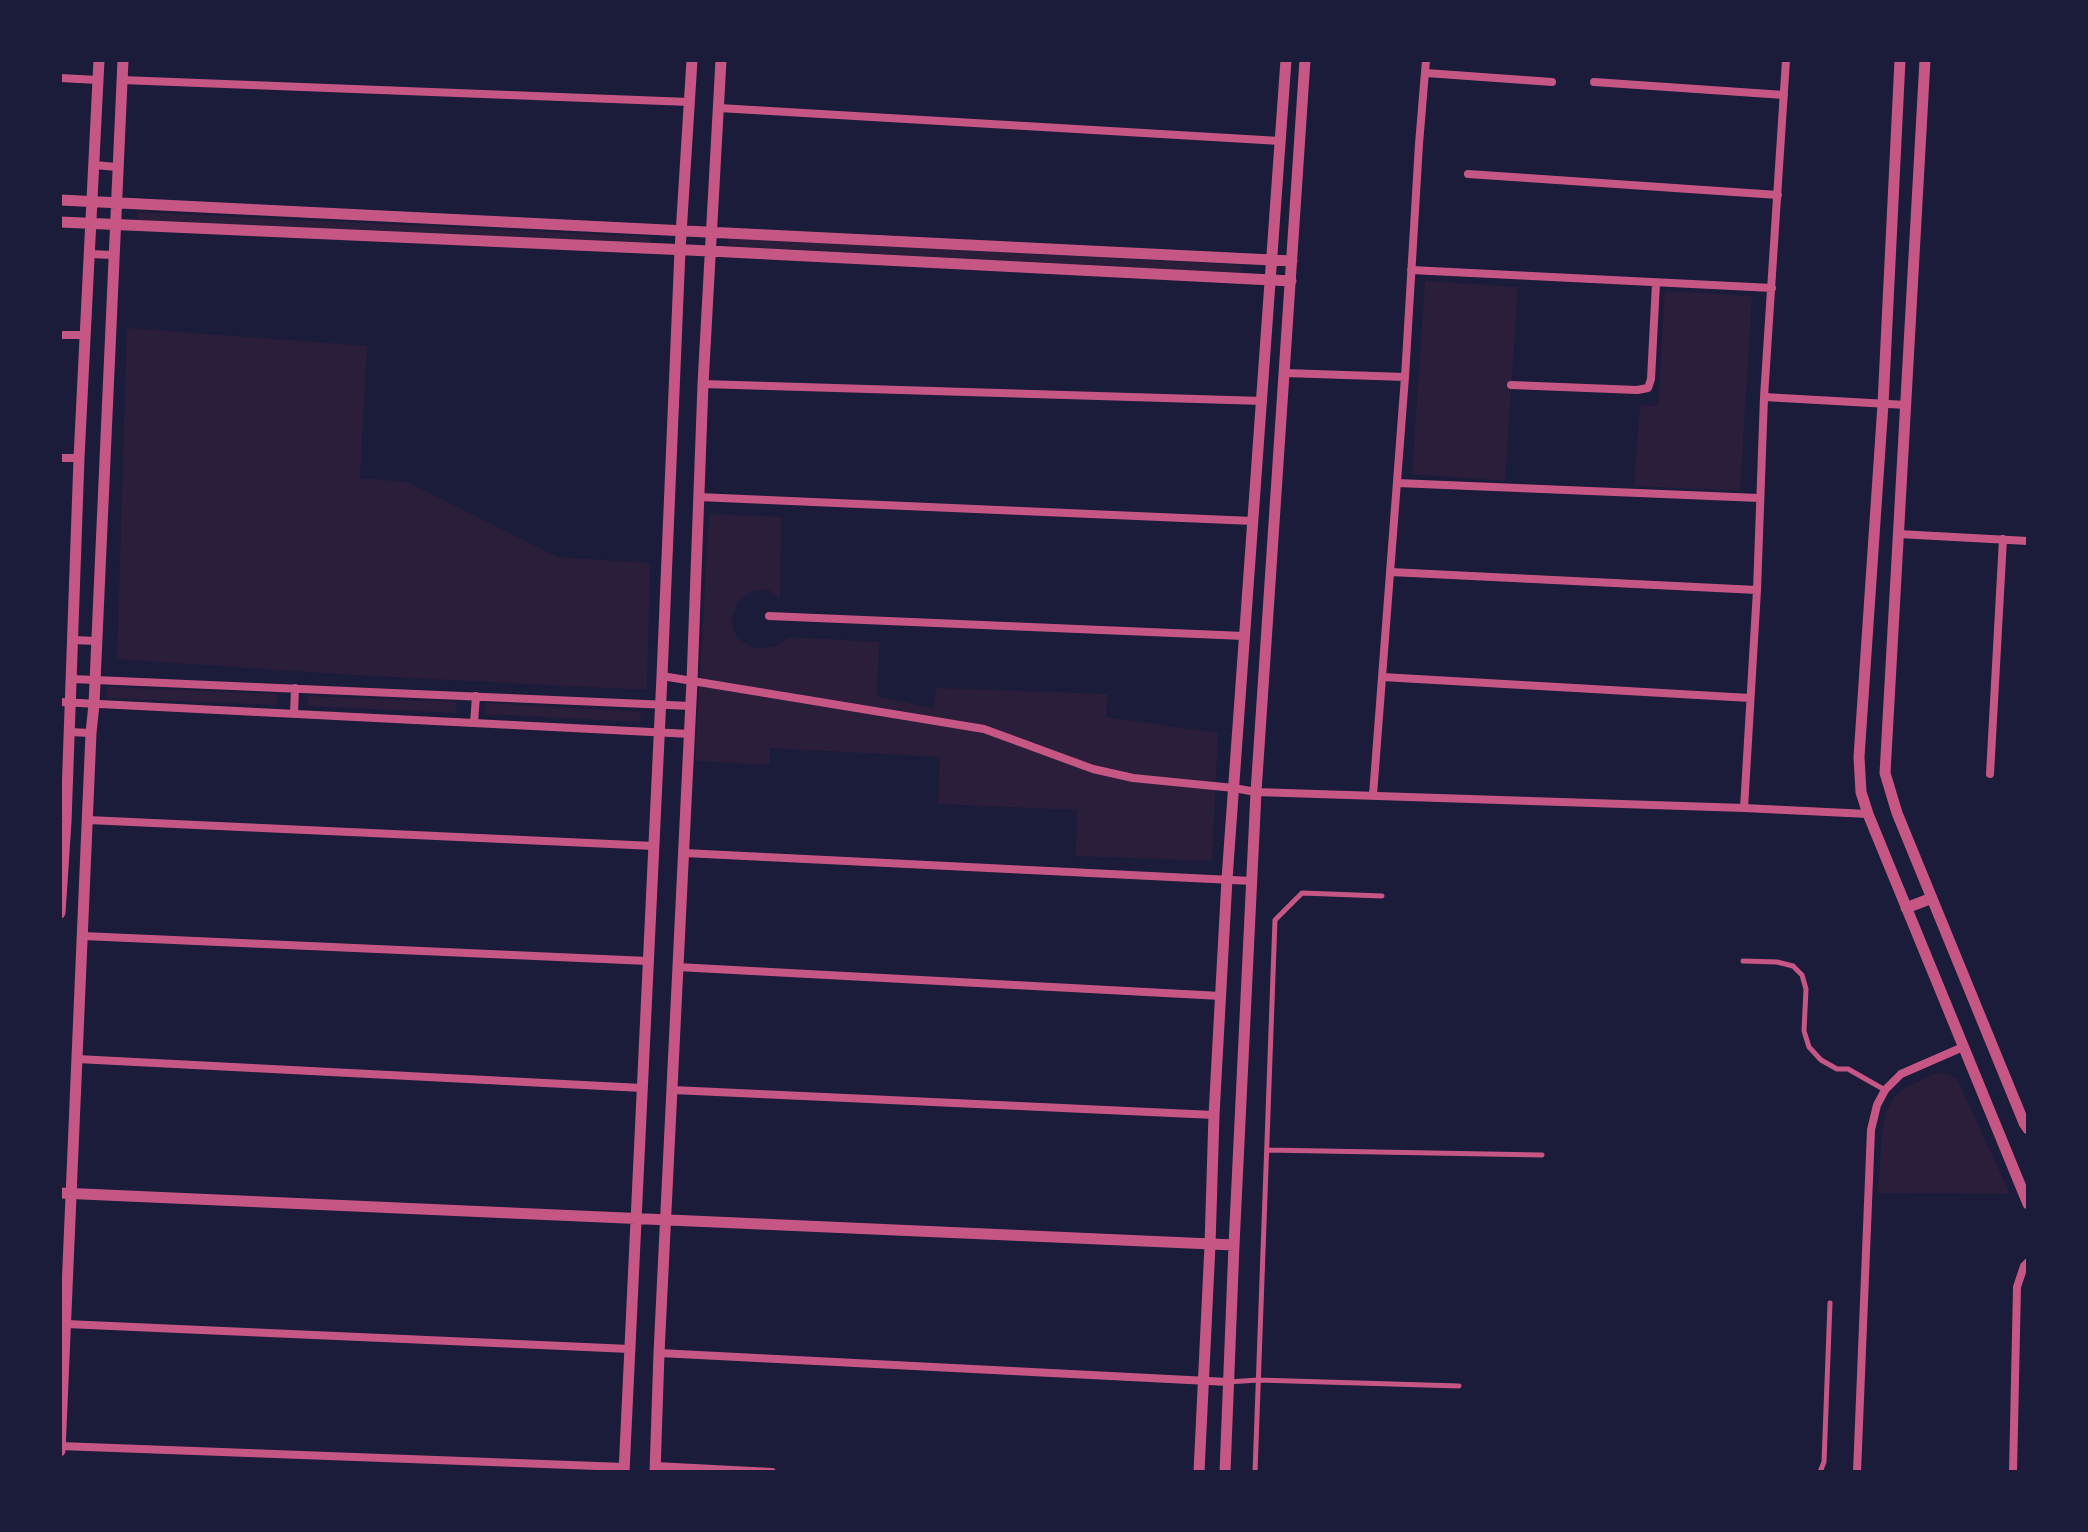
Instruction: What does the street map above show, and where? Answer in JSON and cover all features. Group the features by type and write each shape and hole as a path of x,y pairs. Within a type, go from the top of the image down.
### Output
{"street":[{"path":"60,913 68,732 65,703 72,679 79,458 99,60"},
{"path":"123,60 74,1148 66,1193 66,1324 60,1448 624,1469 680,250 692,60"},
{"path":"721,60 710,231 655,1469 772,1472"},
{"path":"1199,1472 1227,879 1286,60"},
{"path":"1225,1472 1256,792 1305,60"},
{"path":"1373,795 1426,60"},
{"path":"1744,808 1764,397 1786,60"},
{"path":"1900,60 1883,404 1859,757 1861,792 2028,1204"},
{"path":"1925,60 1885,773 1897,813 2028,1129"},
{"path":"1426,73 1552,82"},
{"path":"60,78 98,80"},
{"path":"122,80 689,102"},
{"path":"1594,82 1784,95"},
{"path":"719,108 1280,141"},
{"path":"94,165 117,167"},
{"path":"1468,174 1778,195"},
{"path":"60,200 1292,261"},
{"path":"60,222 1291,281"},
{"path":"89,254 113,255"},
{"path":"1411,270 1772,288"},
{"path":"1511,385 1648,388 1656,283"},
{"path":"60,335 85,335"},
{"path":"1285,373 1405,377"},
{"path":"703,384 1263,401"},
{"path":"1764,397 1906,405"},
{"path":"60,458 79,458"},
{"path":"1397,483 1759,498"},
{"path":"698,497 1252,521"},
{"path":"1898,534 2028,541"},
{"path":"1990,774 2003,539"},
{"path":"1390,572 1757,590"},
{"path":"769,616 1244,636"},
{"path":"73,640 96,641"},
{"path":"662,676 984,729 1093,769 1133,778 1256,792 1868,814"},
{"path":"1382,677 1750,698"},
{"path":"72,679 691,706"},
{"path":"294,714 295,688"},
{"path":"474,723 476,696"},
{"path":"65,703 690,734"},
{"path":"68,732 91,733"},
{"path":"88,820 654,846"},
{"path":"684,853 1252,881"},
{"path":"1906,908 1932,898"},
{"path":"83,936 648,961"},
{"path":"677,967 1221,996"},
{"path":"1857,1472 1871,1130 1877,1105 1885,1090 1901,1074 1963,1047"},
{"path":"77,1059 642,1088"},
{"path":"673,1090 1214,1115"},
{"path":"60,1147 74,1148"},
{"path":"66,1193 1234,1245"},
{"path":"2013,1472 2017,1287 2028,1262"},
{"path":"66,1324 630,1349"},
{"path":"659,1353 1228,1382"}],"lane":[{"path":"1255,1472 1275,920 1302,893 1382,896"},
{"path":"1743,961 1793,966 1802,975 1806,989 1804,1031 1809,1047 1821,1060 1837,1069 1848,1069 1885,1090"},
{"path":"1267,1150 1542,1155"},
{"path":"1820,1472 1824,1462 1830,1303"},
{"path":"1228,1382 1258,1380 1459,1386"}],"shaded area":[{"path":"138,212 651,237 650,245 137,220"},
{"path":"728,238 1242,265 1241,273 728,246"},
{"path":"1425,281 1518,287 1505,481 1412,474"},
{"path":"1665,291 1752,296 1740,491 1634,486 1640,405 1658,406"},
{"path":"127,328 367,346 360,478 407,482 557,557 650,563 647,690 117,659"},
{"path":"709,514 781,517 780,598 767,589 751,592 737,603 731,621 737,638 753,648 774,647 790,637 879,642 877,696 934,709 936,688 1107,694 1106,717 1218,733 1212,861 1076,856 1077,810 938,804 940,757 770,748 770,765 695,761"},
{"path":"107,687 278,694 277,705 106,698"},
{"path":"308,696 456,702 456,713 307,706"},
{"path":"486,703 641,712 640,722 485,714"},
{"path":"1938,1072 1957,1079 2010,1194 1878,1193 1882,1132 1887,1111 1894,1097 1907,1087"}]}
